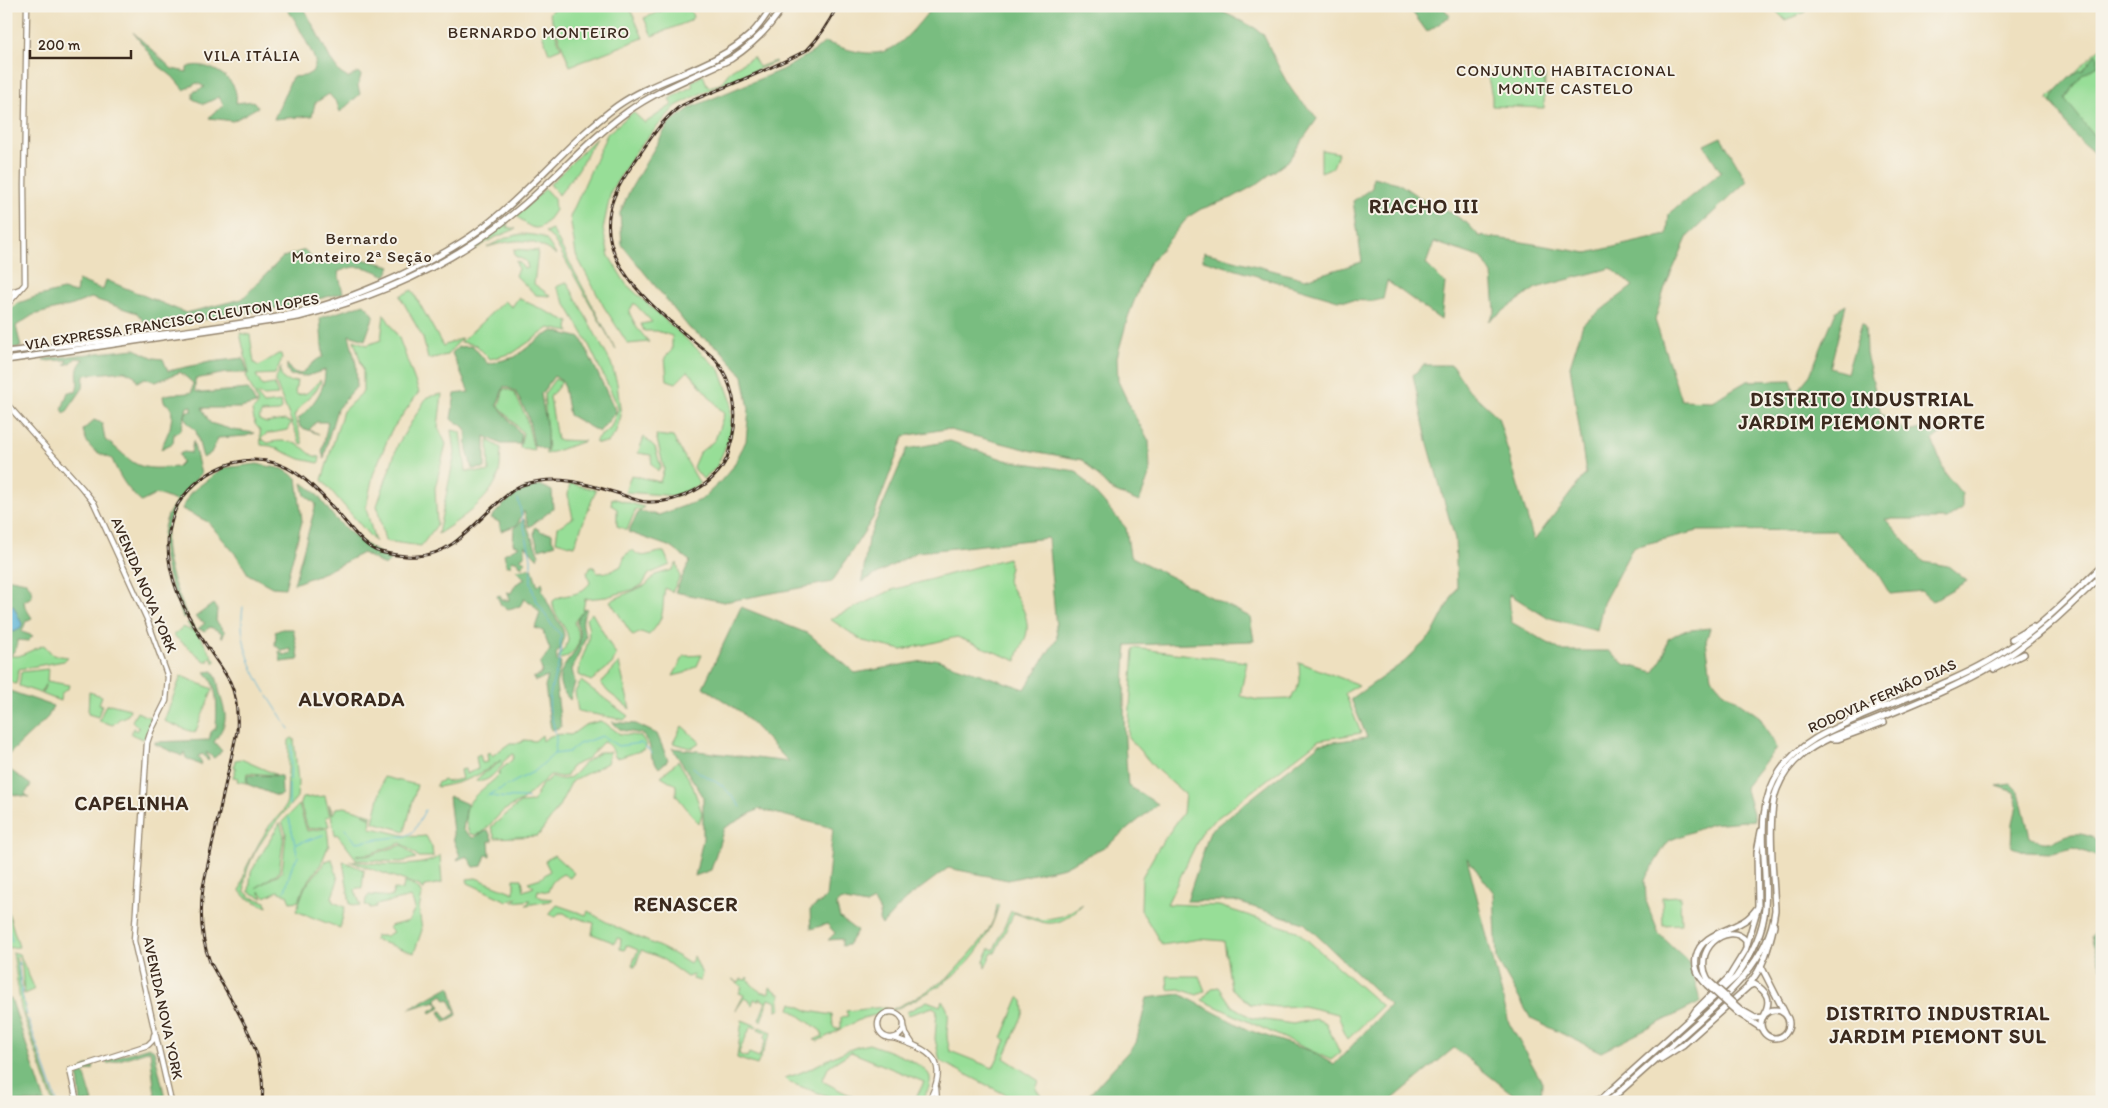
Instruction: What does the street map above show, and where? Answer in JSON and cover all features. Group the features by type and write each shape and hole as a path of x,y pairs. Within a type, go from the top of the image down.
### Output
{"highway":[{"name":"VIA EXPRESSA FRANCISCO CLEUTON LOPES","path":"6,352 196,329 284,316 376,286 470,237 516,202 604,117 634,96 740,43 751,33 772,6"},
{"name":"VIA EXPRESSA FRANCISCO CLEUTON LOPES","path":"6,360 298,317 336,308 415,275 453,256 500,223 527,202 594,136 629,110 732,59 745,50 772,23 783,6"},
{"path":"6,364 16,359"},
{"name":"RODOVIA FERNÃO DIAS","path":"1598,1102 1736,977 1744,965 1758,938 1765,908 1762,826 1767,798 1779,772 1799,749 1815,738 1836,728 1989,662 2022,639 2046,619 2102,566"},
{"name":"RODOVIA FERNÃO DIAS","path":"1608,1102 1740,982 1758,956 1774,917 1772,815 1777,790 1792,765 1803,755 1829,738 1992,667 2027,644 2102,575"},
{"path":"2012,639 2046,619"},
{"path":"1970,678 1981,675 2024,654"},
{"path":"1836,728 1883,702"},
{"path":"1829,738 1838,739 1884,722"},
{"path":"1688,1021 1696,1010 1729,977 1745,951 1758,907 1757,852 1762,826"},
{"path":"1758,907 1748,919 1709,939 1701,946 1695,962 1697,972 1708,984 1761,1028 1766,1036 1770,1038 1782,1036 1789,1027 1786,1016 1761,966"},
{"path":"1736,997 1754,979 1761,966 1770,946 1774,917"},
{"path":"1708,984 1703,966 1706,950 1711,944 1729,934 1735,934 1746,941 1745,951"},
{"path":"1648,1067 1683,1045 1736,997 1754,984 1765,992 1769,998 1761,1028"},
{"path":"1740,1011 1755,1018 1775,1010 1786,1016"},
{"path":"1590,1102 1604,1097"}],"main road":[{"path":"6,306 25,284 24,185 28,6"},
{"path":"6,294 22,289"},
{"name":"AVENIDA NOVA YORK","path":"6,402 94,503 147,618 168,677 166,701 147,743 134,941 171,1102"},
{"path":"913,1044 906,1034 900,1017 894,1013 886,1014 880,1018 878,1026 881,1034 913,1044 928,1052 933,1058 937,1067 937,1102"},
{"path":"893,1038 900,1034 903,1022"},
{"path":"77,1102 70,1070 148,1045 153,1040 154,1031"},
{"path":"148,1045 158,1050"},
{"path":"928,1102 936,1086"}],"green space":[{"path":"287,6 303,6 332,62 340,73 348,78 358,72 361,75 358,86 360,94 340,112 337,103 329,94 315,103 312,116 274,119 292,77 305,76 312,72 315,66 309,46"},
{"path":"557,6 629,6 643,38 570,66 549,13"},
{"path":"673,6 689,6 693,17 690,21 652,36 644,18"},
{"path":"933,6 1211,6 1263,34 1289,86 1317,119 1288,161 1257,184 1232,198 1201,209 1188,217 1148,265 1128,317 1117,357 1118,381 1149,441 1150,473 1139,502 1111,490 1083,460 1033,451 946,429 904,436 873,518 832,582 724,602 675,592 690,561 671,547 628,532 639,511 659,515 701,500 719,483 733,467 746,441 749,409 743,376 719,348 690,329 622,245 620,213 630,190 669,123 692,107 786,68 816,50 825,42 845,49 862,52 876,53 887,50 909,35"},
{"path":"1408,6 1442,6 1450,16 1427,32"},
{"path":"1776,6 1806,6 1806,12 1785,20 1776,11"},
{"path":"554,30 561,48 549,53 542,34"},
{"path":"133,32 172,69 187,72 187,68 198,65 211,68 224,75 232,84 236,93 236,103 253,101 258,107 233,121 209,118 224,106 219,97 204,104 193,99 193,92 205,87 197,83 184,90 173,77 159,66"},
{"path":"2102,46 2102,159 2048,99"},
{"path":"2096,54 2098,65 2082,75 2065,99 2102,146 2102,160 2075,136 2052,102 2053,97 2063,84 2082,71"},
{"path":"753,57 759,67 776,62 706,91 676,106 639,147 611,191 603,229 609,256 626,284 720,370 731,400 731,435 716,468 703,479 693,467 699,453 715,440 724,414 688,371 676,383 667,380 665,357 672,350 672,336 657,331 644,331 641,324 652,322 634,303 629,312 637,328 649,342 628,344 604,307 576,255 570,217 607,134 633,112 645,123 672,105 669,99 693,86 691,82 703,75 708,87 720,84 731,70"},
{"path":"1487,73 1545,76 1544,108 1492,106"},
{"path":"1721,137 1747,181 1688,236 1665,287 1655,320 1681,400 1712,401 1747,381 1791,380 1795,393 1810,375 1836,311 1846,305 1830,368 1847,373 1862,323 1865,328 1866,354 1881,414 1907,432 1931,427 1946,429 1932,440 1945,473 1962,494 1962,509 1947,519 1885,519 1924,562 1948,566 1967,581 1932,601 1921,591 1890,594 1876,571 1834,530 1698,531 1633,547 1603,603 1597,631 1546,617 1509,594 1511,622 1562,651 1609,651 1624,664 1654,672 1663,657 1668,639 1682,631 1710,628 1706,641 1711,677 1722,690 1760,717 1776,748 1745,787 1755,820 1711,824 1668,841 1645,879 1646,901 1659,934 1689,962 1701,1002 1601,1052 1531,1019 1497,960 1494,893 1467,858 1509,1023 1542,1082 1541,1102 1523,1102 1454,1048 1389,1102 1087,1102 1088,1096 1136,1043 1147,998 1180,994 1248,1030 1311,1051 1334,1065 1390,1005 1304,923 1234,901 1187,901 1210,831 1320,744 1367,737 1351,699 1404,662 1432,635 1457,587 1455,539 1427,440 1413,375 1423,365 1452,365 1469,390 1498,417 1534,541 1586,473 1570,366 1583,324 1633,286 1611,268 1536,288 1489,321 1495,311 1492,274 1482,258 1434,242 1426,264 1445,283 1441,320 1387,281 1383,299 1374,301 1338,300 1203,260 1204,252 1305,279 1362,262 1353,201 1372,188 1373,177 1398,183 1435,208 1444,208 1467,223 1479,236 1587,253 1667,235 1669,214 1721,172 1704,145"},
{"path":"596,138 578,170 559,195 550,184"},
{"path":"1321,150 1338,153 1333,167 1321,172"},
{"path":"545,189 554,199 555,210 546,223 533,228 516,215"},
{"path":"508,221 507,227 516,229 494,238 470,252 459,255"},
{"path":"552,229 616,350 554,240 545,232"},
{"path":"522,234 543,237 556,255 538,245 523,241 507,242 487,247 508,237"},
{"path":"514,249 538,251 534,284 551,296 536,295 515,275 518,269 516,261 524,269 528,268 526,261 515,256"},
{"path":"305,250 316,262 336,262 358,258 391,266 386,276 362,267 345,269 338,272 343,293 285,307 149,328 137,313 91,298 73,305 33,315 16,326 21,347 6,349 6,315 16,304 63,290 76,293 78,280 103,290 106,280 186,313 242,299 283,257"},
{"path":"567,282 611,363 617,383 621,416 615,434 607,443 596,443 596,439 610,429 618,409 586,339 556,287"},
{"path":"412,290 443,346 462,338 447,355 428,359 423,338 400,296"},
{"path":"518,298 569,322 568,329 570,332 549,328 513,353 490,359 476,345 461,342 504,301 512,307"},
{"path":"364,304 374,315 365,340 349,335 356,364 357,386 337,409 324,459 322,452 328,422 316,422 309,430 319,434 300,427 298,419 321,391 325,370 307,376 290,375 287,364 291,371 300,374 323,357 320,318"},
{"path":"384,314 399,338 419,392 391,431 373,475 366,508 375,542 322,480 343,411 363,392 363,370 354,340 367,345 381,340"},
{"path":"554,331 581,338 616,412 599,432 569,415 563,382 554,376 541,394 547,430 547,451 534,445 528,416 515,391 504,386 497,405 521,434 520,444 501,444 485,436 485,468 472,469 467,449 466,428 451,419 455,394 469,392 452,353 458,347 473,346 488,364 515,357 540,338"},
{"path":"240,333 250,335 254,363 259,366 278,354 281,354 282,359 275,374 256,375 262,386 274,384 278,395 264,396 256,394 264,404 281,402 282,409 279,412 261,413 259,420 266,423 285,420 291,423 287,430 266,434 261,439 268,443 284,441 296,444 311,455 320,457 319,463 300,459 271,446 261,445 260,430 255,424 252,411 257,406 257,401 246,375 249,373"},
{"path":"135,349 154,358 163,359 168,371 210,362 243,358 248,373 226,373 195,379 195,391 202,393 248,389 256,404 240,408 202,408 210,423 233,430 255,433 246,436 218,438 211,453 203,458 196,431 187,422 185,416 187,411 192,411 192,406 187,407 181,430 174,434 173,443 161,449 170,428 172,416 171,407 164,402 163,396 192,392 193,383 180,372 156,382 145,378 137,382 135,376 125,371 84,375 83,388 65,414 62,409 68,392 76,392 78,368 84,359 76,358 71,363 65,365 68,360 43,361 43,359"},
{"path":"281,367 281,375 284,380 297,381 295,393 298,395 307,393 320,380 321,382 294,416 303,444 300,443 275,381"},
{"path":"555,379 562,382 550,397 557,440 585,441 547,454 545,453 548,451 544,394"},
{"path":"504,388 514,392 526,417 534,450 520,448 523,433 499,406"},
{"path":"442,394 438,427 446,444 435,488 437,525 421,546 385,541 377,506 398,444 427,397"},
{"path":"94,420 102,423 105,440 135,464 141,466 177,467 182,462 179,454 184,452 191,453 193,441 201,474 174,510 165,542 171,575 187,616 183,618 169,580 162,541 168,515 176,501 157,494 141,502 124,482 112,459 96,452 87,442 83,430"},
{"path":"452,430 461,432 466,471 489,472 488,440 501,448 500,469 494,485 481,501 464,516 438,534 455,453"},
{"path":"656,435 673,437 700,484 676,496 625,492 631,475 660,482 664,469"},
{"path":"644,437 655,447 661,467 658,471 652,465 651,455 638,453"},
{"path":"950,441 1005,460 1076,471 1126,528 1130,556 1250,617 1254,641 1127,645 1124,715 1128,786 1158,804 1108,845 1064,867 1008,880 948,868 905,900 882,925 879,920 880,912 874,901 866,905 841,900 836,904 840,918 857,931 848,945 842,946 842,939 828,940 835,933 827,924 811,929 810,910 826,898 833,828 759,809 724,828 711,870 695,876 703,839 703,796 672,748 789,762 741,712 703,687 741,607 809,634 855,673 935,659 1025,689 1057,638 1048,538 917,552 862,582 868,539 907,449"},
{"path":"257,464 283,469 297,478 302,521 285,588 272,587 248,574 237,556 208,522 182,509 190,493 223,468"},
{"path":"302,483 316,494 347,530 391,560 385,566 363,553 325,572 294,584 316,504 305,495"},
{"path":"570,483 596,490 574,546 556,541 558,527 573,518 568,495"},
{"path":"540,485 552,491 553,509 529,527 524,511 517,525 501,531 499,522 491,518 512,497 524,490"},
{"path":"612,498 644,507 641,510 636,509 627,530 617,526 617,509 611,505"},
{"path":"524,519 539,555 537,558 525,545 525,555 520,558 525,561 523,566 512,560 511,565 507,566 504,554 520,546 513,544 514,528"},
{"path":"535,527 542,532 552,533 552,540 556,544 539,549 534,535"},
{"path":"633,550 644,556 664,552 670,565 649,574 643,584 635,589 606,597 585,599 583,611 574,622 579,635 578,645 569,655 558,659 567,644 568,638 565,628 556,615 553,601 562,596 576,594 585,588 590,583 587,572 591,567 594,567 597,573 610,572 621,566 625,555"},
{"path":"1008,558 1010,567 1007,580 1021,604 1027,624 1026,635 1018,653 1017,661 957,637 902,650 863,641 830,619 892,590"},
{"path":"677,563 680,577 672,592 665,588 659,623 649,635 641,632 633,636 610,601 646,585 655,575 672,570"},
{"path":"532,568 538,586 542,582 542,590 564,635 564,640 556,654 557,661 561,663 556,684 561,727 551,730 545,686 548,677 535,681 533,678 541,674 540,664 550,650 543,631 535,628 540,613 532,603 524,599 520,606 508,609 501,605 497,596 500,595 502,600 509,600 507,592 511,593 516,584 525,579 516,570"},
{"path":"6,578 26,582 31,588 32,597 24,601 25,607 32,618 26,621 22,632 33,636 28,641 17,640 17,647 11,655 6,653"},
{"path":"213,604 217,609 216,621 225,632 222,638 221,632 210,627 205,631 198,629 205,623 195,617"},
{"path":"585,608 587,609 583,622 586,636 572,670 575,682 570,700 561,687 560,678 562,670 580,642 580,633 576,623"},
{"path":"592,613 616,655 612,664 591,681 579,675 589,635 586,619"},
{"path":"190,621 216,662 213,662 211,657 208,659 209,661 205,661 173,635 183,627 192,631 187,623"},
{"path":"282,629 293,629 298,660 281,662 279,651 284,655 291,653 291,649 282,651 275,645 275,632"},
{"path":"44,645 53,655 68,657 64,661 19,669 16,684 6,680 6,656 19,656"},
{"path":"1134,648 1247,662 1240,696 1258,700 1291,699 1300,682 1299,662 1359,685 1345,693 1361,733 1319,740 1204,828 1167,904 1219,906 1297,931 1382,1006 1347,1040 1338,1014 1303,1006 1277,1007 1250,1004 1231,988 1224,941 1200,939 1162,945 1141,910 1142,877 1159,847 1183,813 1185,794 1156,769 1128,737"},
{"path":"702,655 697,666 685,673 673,676 684,656"},
{"path":"619,663 630,709 608,692 601,683"},
{"path":"48,669 47,681 69,685 68,689 62,694 60,701 42,694 46,683 40,693 19,686 21,672"},
{"path":"213,671 225,711 225,722 214,742 222,751 214,758 206,752 208,761 203,754 198,756 202,763 200,765 186,758 184,752 182,756 155,744 155,742 209,740 211,732 216,728 217,706 213,684 205,672"},
{"path":"181,676 213,689 195,733 164,721"},
{"path":"581,681 628,716 624,720 578,711 575,692"},
{"path":"7,690 53,706 48,717 6,757"},
{"path":"89,692 102,696 99,704 102,705 98,717 88,714"},
{"path":"110,704 130,709 128,715 119,719 113,725 99,721 105,706"},
{"path":"137,712 153,719 145,738 142,739 131,734 133,728 137,731 139,728 132,721"},
{"path":"600,721 620,734 641,736 647,745 643,750 618,758 615,757 612,749 605,742 602,743 586,760 572,766 567,776 550,775 523,800 503,811 482,833 474,835 469,833 466,822 468,805 479,792 500,774 497,773 512,760 514,755 512,754 502,763 503,765 488,779 476,781 501,760 471,778 437,787 437,783 444,780 446,782 462,779 460,770 465,769 466,774 478,769 476,756 480,754 482,763 488,762 487,753 490,752 492,756 510,743 520,743 524,740 535,741 542,735 543,741 553,735 571,735 585,725"},
{"path":"612,722 636,724 657,734 668,760 659,768 652,758 649,744 642,734 621,730"},
{"path":"682,726 700,742 691,748 673,743"},
{"path":"294,739 298,783 297,797 262,841 248,867 245,880 245,892 251,897 266,902 267,907 245,897 240,891 246,868 259,843 270,825 283,811 287,801 289,740"},
{"path":"600,752 610,752 607,763 572,781 558,808 538,836 495,838 491,827 520,803 533,802 542,784 552,777 564,779 572,776 586,762"},
{"path":"241,759 277,775 247,773 246,783 237,781 238,778 233,777 236,768 234,767 235,760"},
{"path":"678,761 692,784 702,813 699,824 676,795 676,785 661,776"},
{"path":"6,767 31,785 25,794 29,797 6,793"},
{"path":"247,775 281,776 282,794 277,796 247,784"},
{"path":"384,777 417,785 405,831 373,822"},
{"path":"2011,784 2019,792 2030,837 2038,841 2051,842 2072,834 2085,835 2102,843 2102,858 2074,848 2052,853 2026,852 2012,847 2013,823 2017,806 2015,792 1997,786"},
{"path":"325,796 330,816 326,817 329,826 308,829 300,803 302,798"},
{"path":"449,796 467,804 463,830 473,838 488,830 493,841 489,841 490,856 486,855 482,866 474,867 467,856 457,860 460,856 454,841"},
{"path":"329,804 333,814 336,808 345,807 372,815 372,817 363,814 371,818 370,828 419,837 426,836 432,847 433,857 419,857 401,843 369,854 356,855 367,856 402,845 416,858 401,862 357,860 337,834 335,835"},
{"path":"299,805 307,831 327,828 329,845 321,864 304,887 299,901 290,902 287,895 278,891 265,897 259,891 263,898 249,892 251,872 280,823 284,835 279,872 256,888 282,872 286,833 282,822"},
{"path":"440,855 442,883 425,886 423,891 420,886 349,861 396,865 422,863"},
{"path":"554,855 574,873 570,878 563,874 557,878 552,883 548,892 538,890 537,895 542,898 553,899 550,901 526,905 531,900 513,902 518,897 507,901 468,883 467,879 476,878 514,893 514,879 522,879 524,891 534,887 528,882 541,878 550,871 545,861"},
{"path":"332,859 338,880 332,897 333,902 345,907 340,928 296,911 305,887 326,861"},
{"path":"343,861 364,870 362,888 355,890 361,906 350,904"},
{"path":"405,882 418,888 422,895 419,909 422,930 414,953 375,940 375,936 386,936 393,932 389,928 390,926 409,921 415,908 411,897 376,905 376,907 370,908 370,906 365,906 369,895 392,897 394,889 402,890"},
{"path":"1680,896 1681,924 1663,925 1662,897"},
{"path":"997,904 999,905 991,927 981,946 969,961 939,986 922,996 883,1015 884,1013 863,1018 818,1041 814,1040 823,1036 821,1031 790,1009 792,1003 809,1011 832,1015 835,1029 841,1028 841,1017 848,1016 846,1011 885,1007 887,1012 921,995 949,977 979,944 991,925"},
{"path":"1083,904 1065,919 1050,923 1014,913 995,953 992,953 985,968 984,960 990,948 994,950 1011,911 1042,920 1063,916"},
{"path":"6,905 19,947 8,948"},
{"path":"557,905 586,915 588,911 600,919 678,956 690,964 694,956 702,974 700,981 693,979 693,975 687,977 661,958 641,950 635,967 632,965 638,950 626,945 625,950 620,949 621,939 617,938 615,943 592,934 594,923 574,917 573,919 564,913 559,913 556,917 549,914"},
{"path":"2102,924 2102,968 2101,968 2091,937"},
{"path":"13,952 19,954 35,989 24,994 22,969 19,957 16,956 26,1018 55,1102 53,1102 21,1009"},
{"path":"1167,976 1199,976 1205,991 1197,995 1180,989 1168,990"},
{"path":"747,977 753,986 759,990 769,993 770,987 781,995 779,1000 781,1009 777,1011 777,1002 769,999 761,1021 759,1020 766,1002 759,998 758,1001 754,999 752,1005 750,1000 745,997 736,1010 744,995 739,993 742,987 732,979 738,983 741,979 746,980"},
{"path":"450,986 457,1015 445,1022 439,1012 442,1011 447,1019 456,1013 449,999 446,1000 443,995 436,999 441,1007 431,1013 430,1011 439,1006 436,1001 409,1009"},
{"path":"1219,987 1232,1006 1252,1018 1293,1024 1316,1019 1326,1023 1340,1053 1331,1060 1202,1000 1212,988"},
{"path":"1019,997 1023,1001 1024,1012 1004,1058 1039,1081 1036,1089 1046,1102 1020,1102 940,1061 935,1039 937,1010 933,1007 908,1015 907,1012 927,1001 940,1006 942,1001 948,1013 947,1037 950,1051 993,1068 1006,1040 1002,1038"},
{"path":"11,998 45,1102 6,1102 6,999"},
{"path":"742,1020 757,1026 756,1028 751,1026 739,1052 740,1055 747,1057 749,1053 759,1057 767,1033 758,1029 759,1027 772,1032 757,1065 737,1058"},
{"path":"869,1044 912,1061 927,1071 930,1083 921,1102 914,1102 924,1082 851,1052 829,1066 822,1081 863,1102 844,1102 788,1082 784,1078 795,1075 847,1050"},
{"path":"149,1047 154,1050 166,1102 154,1102 155,1095 150,1050 107,1064 106,1060"},
{"path":"88,1065 93,1066 94,1069 84,1072 93,1102 81,1102 78,1077 81,1070"}],"water":[{"path":"13,605 22,624 20,629 14,632 8,631 6,612 11,611 10,606"}],"waterway":[{"path":"518,499 531,558 531,582 535,598 551,624 561,635 559,662 549,700 556,737 554,754"},
{"path":"243,607 242,630 244,641 250,663 266,693"},
{"path":"268,696 289,729"},
{"path":"487,796 535,771 554,754 569,752 579,744 602,736 618,746 641,743 652,753"},
{"path":"290,780 292,745"},
{"path":"693,767 723,786 741,807"},
{"path":"289,784 289,805"},
{"path":"490,795 529,799"},
{"path":"345,829 356,842 406,836 414,831 425,810"},
{"path":"285,891 292,866 298,857 289,818"},
{"path":"296,844 323,835"},
{"path":"6,921 12,941"},
{"path":"18,962 22,995 27,1015"},
{"path":"28,1019 57,1102"}],"railway":[{"path":"262,1102 260,1065 254,1047 247,1029 210,962 203,934 203,887 237,731 237,712 236,700 230,682 184,608 173,578 169,563 169,532 173,514 178,504 195,484 217,470 233,463 252,460 269,461 299,475 324,498 361,540 373,549 403,556 413,556 431,554 455,542 496,505 522,485 548,480 571,481 595,486 637,500 660,502 694,491 714,477 727,458 734,428 734,407 730,387 715,359 656,309 637,289 622,268 612,246 608,222 614,197 625,176 654,134 678,108 807,50 824,30 837,6"}],"district":[{"name":"BERNARDO MONTEIRO","path":"539,32"},
{"name":"VILA ITÁLIA","path":"252,55"},
{"name":"CONJUNTO HABITACIONAL MONTE CASTELO","path":"1566,79"},
{"name":"RIACHO III","path":"1424,206"},
{"name":"Bernardo Monteiro 2ª Seção","path":"362,247"},
{"name":"DISTRITO INDUSTRIAL JARDIM PIEMONT NORTE","path":"1862,410"},
{"name":"ALVORADA","path":"352,699"},
{"name":"CAPELINHA","path":"132,803"},
{"name":"RENASCER","path":"686,904"},
{"name":"DISTRITO INDUSTRIAL JARDIM PIEMONT SUL","path":"1938,1024"}]}
